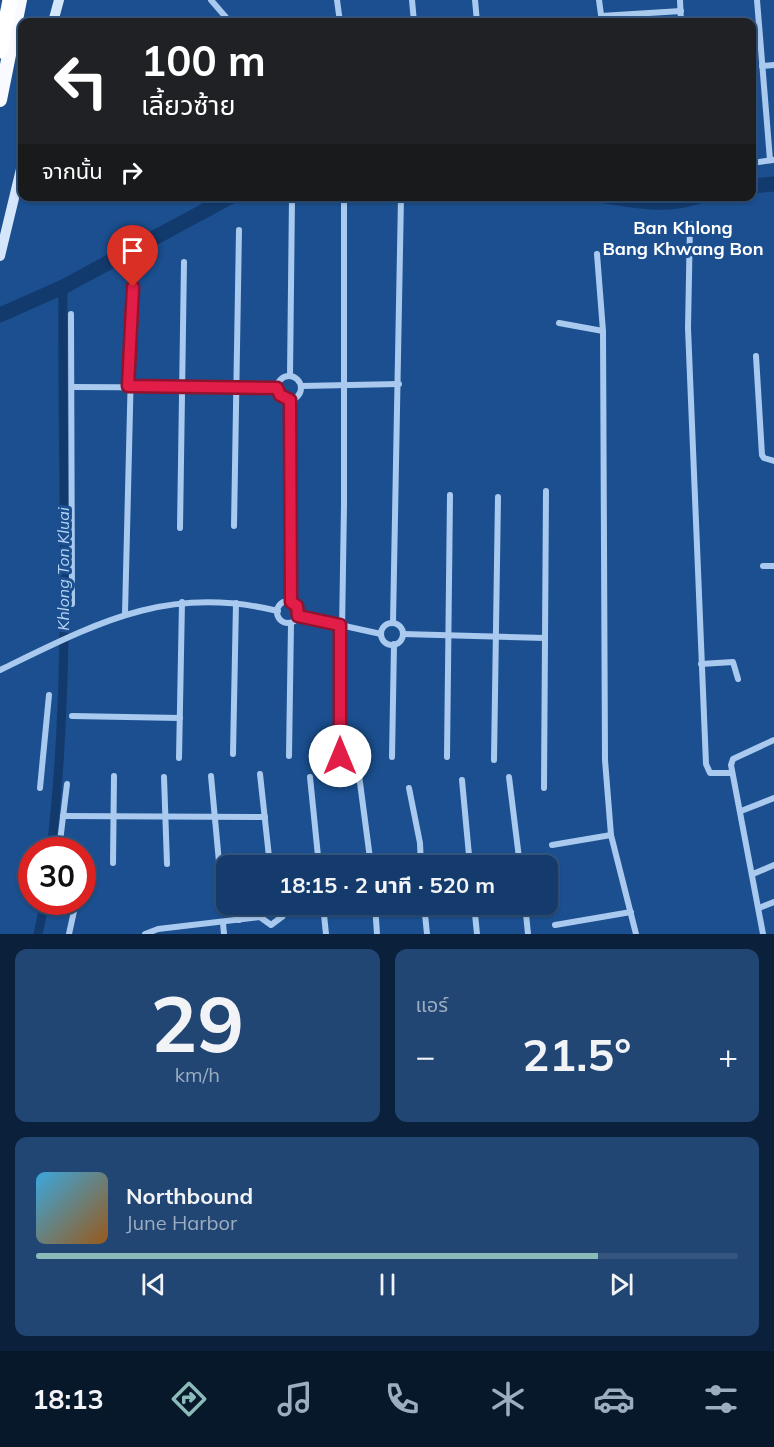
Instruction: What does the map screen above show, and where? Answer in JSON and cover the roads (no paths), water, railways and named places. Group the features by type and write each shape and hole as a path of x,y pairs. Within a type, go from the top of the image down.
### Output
{"highway":[{"path":"0,100 20,0"},
{"path":"0,51 10,4"}],"main road":[{"path":"54,18 59,0"},
{"path":"0,256 18,182"}],"street":[{"path":"211,0 227,18"},
{"path":"337,0 339,18"},
{"path":"412,0 414,18"},
{"path":"475,0 477,18"},
{"path":"599,0 601,18"},
{"path":"680,0 681,18"},
{"path":"756,162 772,160 757,0"},
{"path":"611,18 681,11"},
{"path":"762,66 774,65"},
{"path":"290,376 292,201"},
{"path":"340,756 340,625 344,505 344,201"},
{"path":"393,623 401,201"},
{"path":"690,224 688,328 707,770 719,775 731,773"},
{"path":"234,526 239,230"},
{"path":"597,255 603,331 605,760 611,835 636,934"},
{"path":"180,528 184,262"},
{"path":"125,614 128,386 133,287"},
{"path":"71,314 72,604"},
{"path":"559,323 603,331"},
{"path":"756,356 762,455 774,462"},
{"path":"277,388 283,378 290,376 297,379 301,386 299,394 290,400"},
{"path":"301,386 399,384"},
{"path":"72,387 277,388"},
{"path":"277,388 280,395 290,400"},
{"path":"290,400 291,602"},
{"path":"544,788 546,491"},
{"path":"447,757 450,495"},
{"path":"495,760 498,497"},
{"path":"763,566 774,566"},
{"path":"179,758 182,602"},
{"path":"0,670 95,625 125,614 182,602 236,603 278,611"},
{"path":"278,611 284,603 291,602 297,606 298,616"},
{"path":"233,754 236,603"},
{"path":"278,611 281,620 291,622"},
{"path":"298,616 381,634 387,643 394,645 400,641 403,634 401,628 393,623 386,625 381,634"},
{"path":"289,756 291,622 298,616"},
{"path":"403,634 545,638"},
{"path":"392,757 394,645"},
{"path":"701,664 733,662 736,665 738,679"},
{"path":"40,788 49,695"},
{"path":"72,716 180,718"},
{"path":"763,934 741,811 731,773 733,759 774,740"},
{"path":"260,774 269,855"},
{"path":"113,863 114,776"},
{"path":"211,776 218,855"},
{"path":"359,776 369,855"},
{"path":"164,777 167,864"},
{"path":"310,777 318,855"},
{"path":"509,777 519,855"},
{"path":"462,780 469,855"},
{"path":"60,837 67,784"},
{"path":"409,788 421,855"},
{"path":"741,811 774,798"},
{"path":"63,816 265,817"},
{"path":"552,845 611,835"},
{"path":"753,874 774,865"},
{"path":"759,908 774,902"},
{"path":"555,926 631,912"},
{"path":"69,934 73,915"},
{"path":"239,915 239,920"},
{"path":"271,925 280,921 281,915"},
{"path":"324,915 326,934"},
{"path":"376,915 378,934"},
{"path":"425,915 426,934"},
{"path":"475,915 477,934"},
{"path":"526,915 528,934"},
{"path":"145,934 158,929 170,931 260,917 271,925 272,934"},
{"path":"223,923 224,934"}],"waterway":[{"path":"756,186 774,184"},
{"path":"0,315 63,287 223,201"},
{"path":"641,201 675,201"},
{"name":"Khlong Ton Kluai","path":"52,837 58,780 64,640 63,287"},
{"name":"Khlong Ton Kluai","path":"38,934 42,915"}],"district":[{"name":"Ban Khlong Bang Khwang Bon","path":"683,238"}]}
